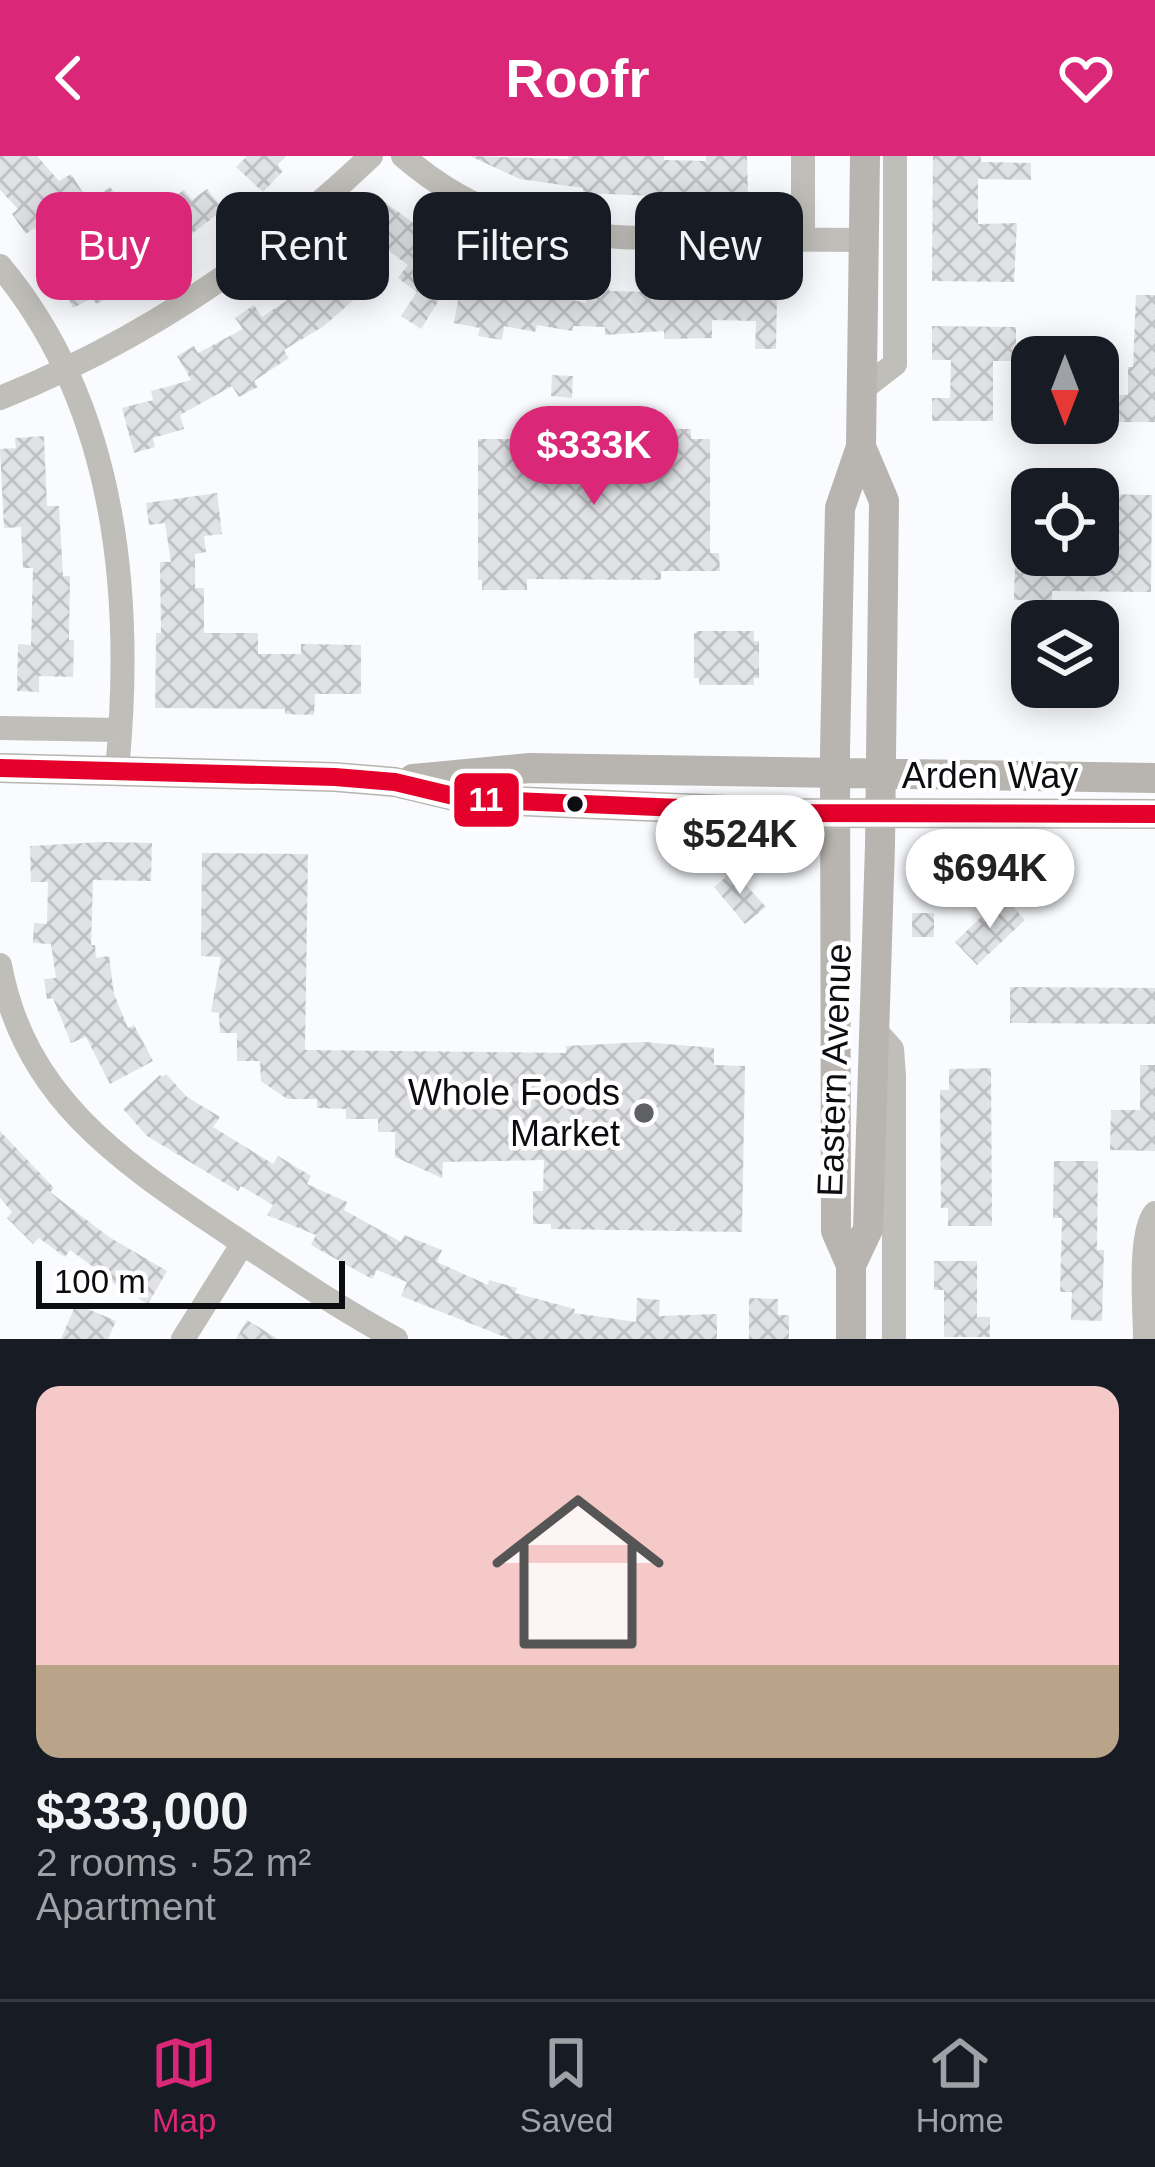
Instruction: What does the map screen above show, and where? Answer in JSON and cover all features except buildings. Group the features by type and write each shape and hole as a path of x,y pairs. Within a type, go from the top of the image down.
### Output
{"main road":[{"name":"Eastern Avenue","path":"851,1339 851,1265 836,1231 836,772 840,508 861,447 864,388 865,156"},
{"name":"Eastern Avenue","path":"851,1265 868,1229 884,501 861,447"},
{"name":"Arden Way","path":"0,768 395,782 530,768 1155,778"},
{"name":"Arden Way","path":"395,782 466,800 879,814 1155,814"}],"street":[{"path":"0,398 129,337 229,274 292,227 371,156"},
{"path":"403,156 425,176 482,209 544,230 635,238"},
{"path":"803,156 803,192"},
{"path":"864,388 895,364 895,156"},
{"path":"803,239 865,240"},
{"path":"0,266 66,369 100,460 120,593 117,770"},
{"path":"0,728 119,730"},
{"path":"0,965 13,1011 36,1061 67,1106 132,1169 396,1339"},
{"path":"875,1030 892,1049 894,1076 894,1339"},
{"path":"1145,1339 1148,1221 1155,1213"},
{"path":"183,1339 243,1243"}],"transit line":[{"name":"11","path":"0,768 335,777 395,782 466,799 797,813 1155,814"}],"place":[{"name":"Whole Foods Market","path":"644,1113"}]}
